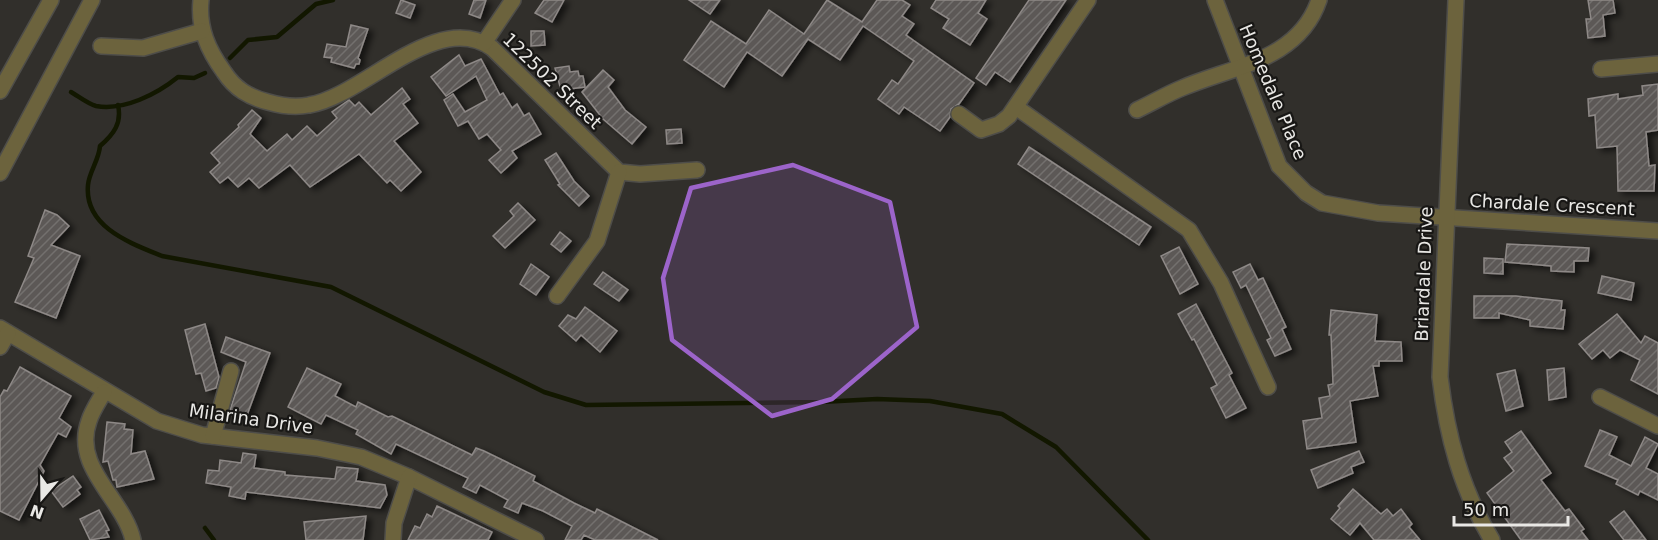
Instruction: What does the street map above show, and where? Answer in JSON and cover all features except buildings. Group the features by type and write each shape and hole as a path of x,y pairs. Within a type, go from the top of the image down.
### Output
{"street":[{"path":"0,91 51,0"},
{"path":"0,173 92,0"},
{"name":"122502 Street","path":"201,0 202,31 214,58 238,88 260,100 292,107 329,100 442,40 455,38 484,43 619,172"},
{"path":"484,43 513,0"},
{"path":"959,114 981,130 999,124 1016,107 1088,0"},
{"name":"Homedale Place","path":"1215,0 1279,166 1306,194 1322,203 1339,208 1445,218"},
{"path":"1137,110 1183,88 1241,68 1272,54 1300,34 1310,21 1319,0"},
{"name":"Briardale Drive","path":"1456,0 1440,377 1445,418 1462,479 1492,540"},
{"path":"101,46 142,48 202,31"},
{"path":"1601,69 1658,64"},
{"path":"1016,107 1189,230 1221,283 1268,387"},
{"path":"557,296 597,241 619,172 640,174 697,170"},
{"name":"Chardale Crescent","path":"1445,218 1658,231"},
{"name":"Milarina Drive","path":"2,336 157,421 178,429 213,436 347,453 410,477 536,540"},
{"path":"213,436 231,371"},
{"path":"104,392 88,423 86,448 92,470 127,520 133,540"},
{"path":"1600,397 1658,426"},
{"path":"393,540 394,523 410,477"}],"highlighted area":[{"path":"793,165 890,202 917,327 832,399 772,416 672,340 663,278 691,188"}],"waterway":[{"path":"230,58 248,40 277,37 316,4 333,0"},
{"path":"71,92 96,106 118,106 140,100 178,77 194,78 205,73"},
{"path":"118,105 118,123 100,146 90,175 89,200 93,212 101,222 123,239 149,251 162,256 331,287 544,392 586,405 821,402 877,399 930,401 1002,414 1056,447 1148,540"},
{"path":"205,528 214,540"}]}
